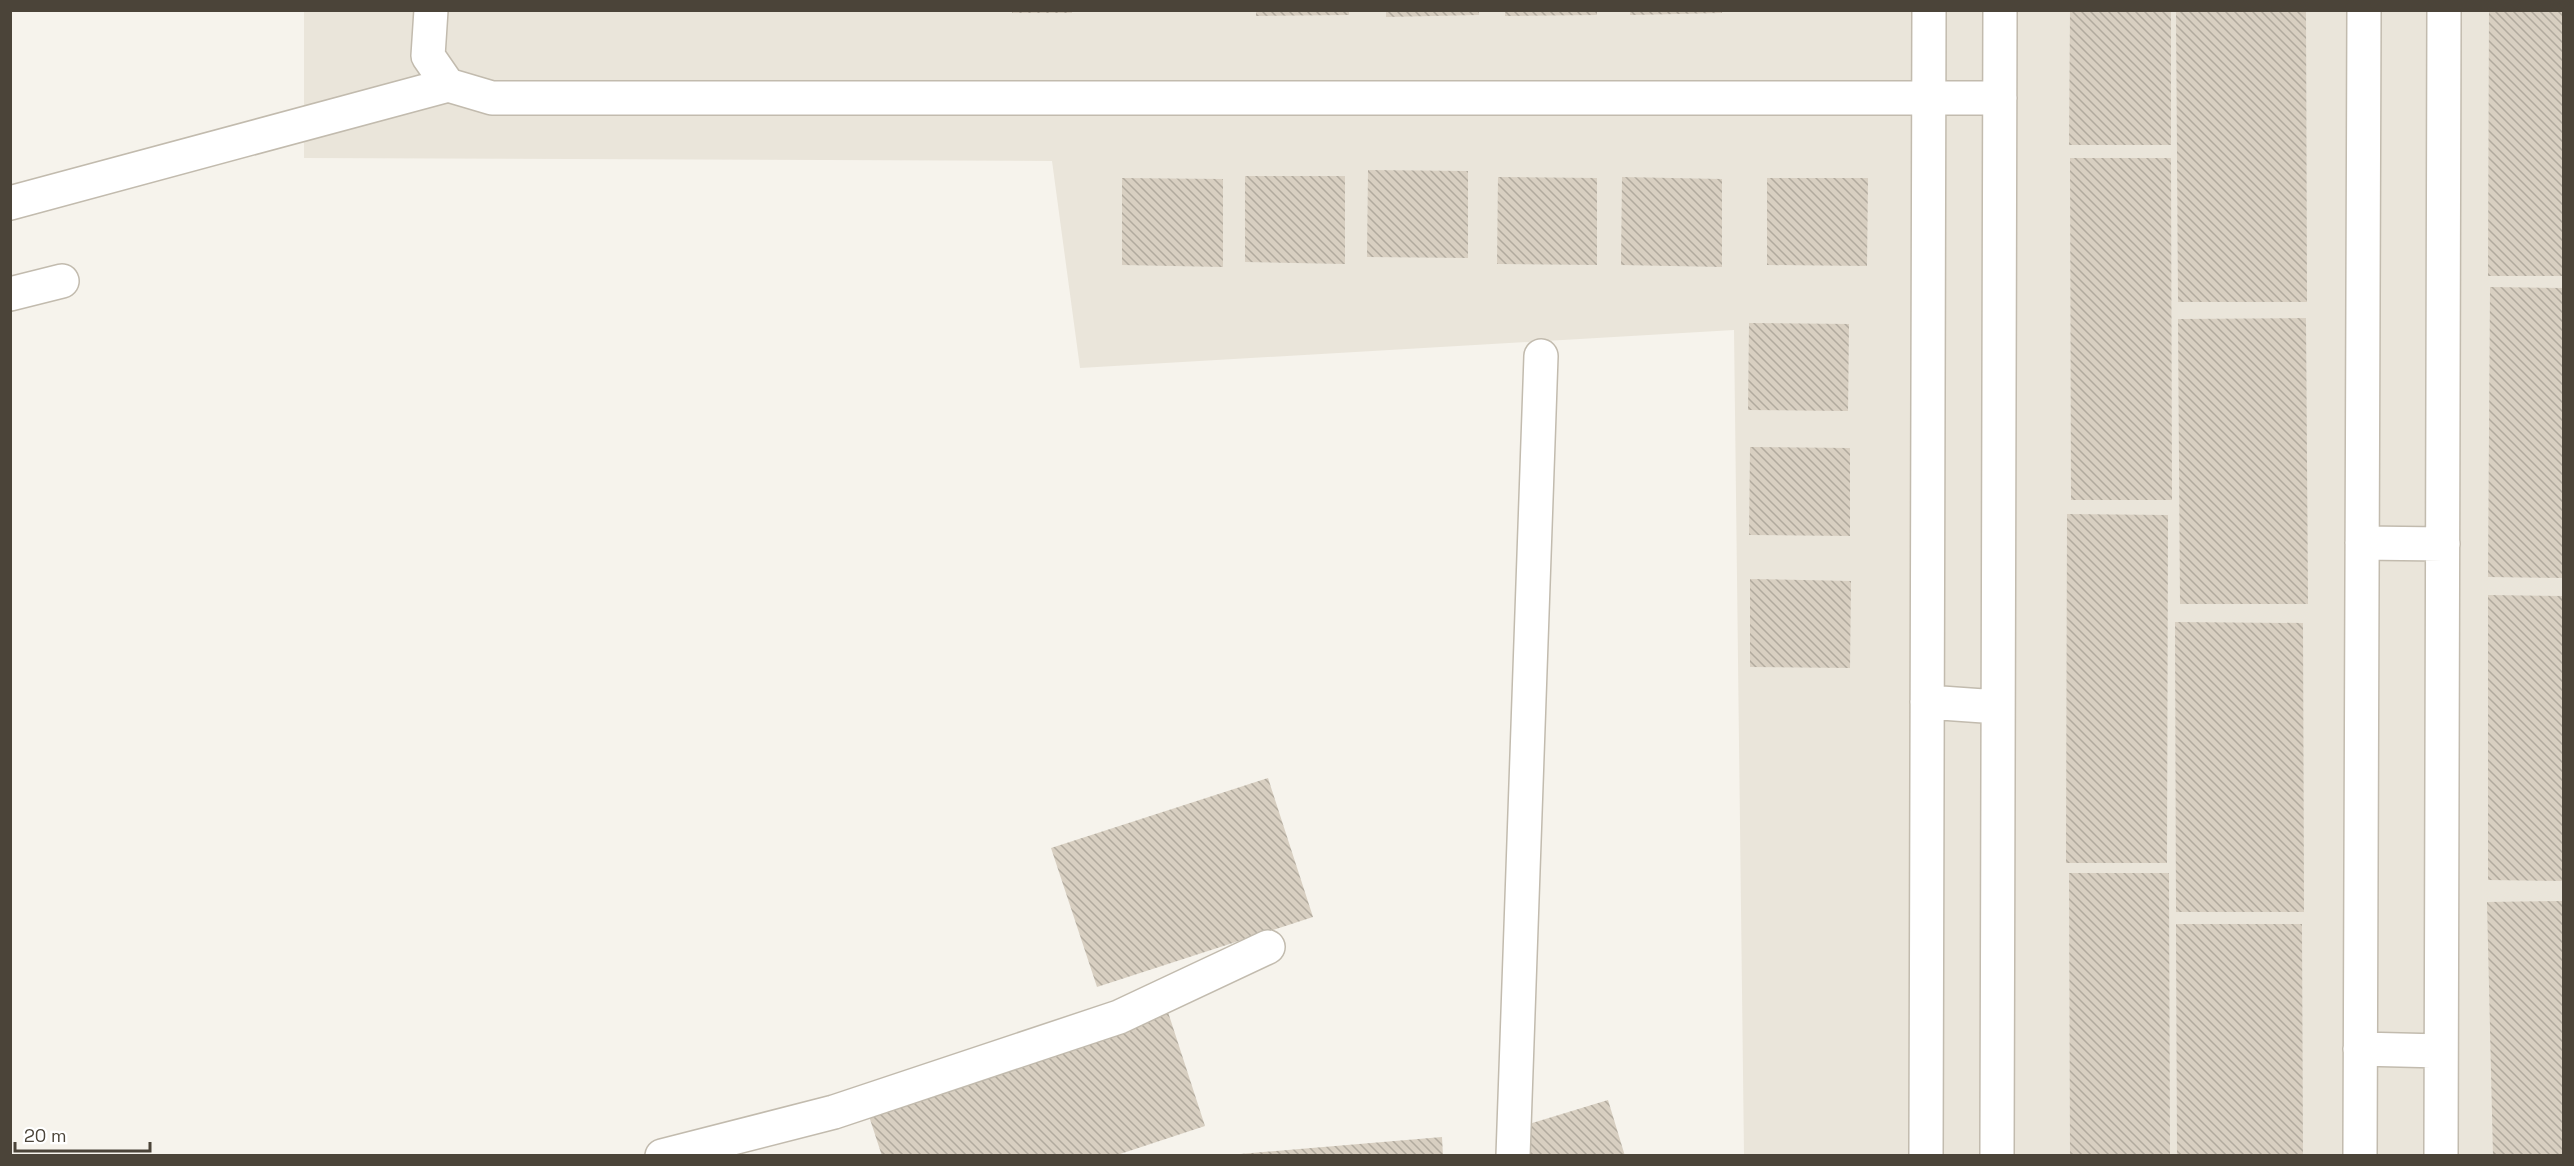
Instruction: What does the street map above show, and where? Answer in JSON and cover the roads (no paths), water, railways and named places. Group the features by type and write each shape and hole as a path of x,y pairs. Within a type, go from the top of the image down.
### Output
{"street":[{"path":"431,10 428,56 448,85"},
{"path":"1926,1155 1929,10"},
{"path":"1997,1155 2000,10"},
{"path":"2360,1155 2364,10"},
{"path":"2441,1155 2445,10"},
{"path":"10,203 448,85 492,98 2000,98"},
{"path":"10,294 62,281"},
{"path":"1513,1155 1541,356"},
{"path":"2362,543 2443,544"},
{"path":"1927,702 1998,707"},
{"path":"662,1155 834,1112 1119,1017 1268,946"},
{"path":"2360,1048 2441,1051"}]}
